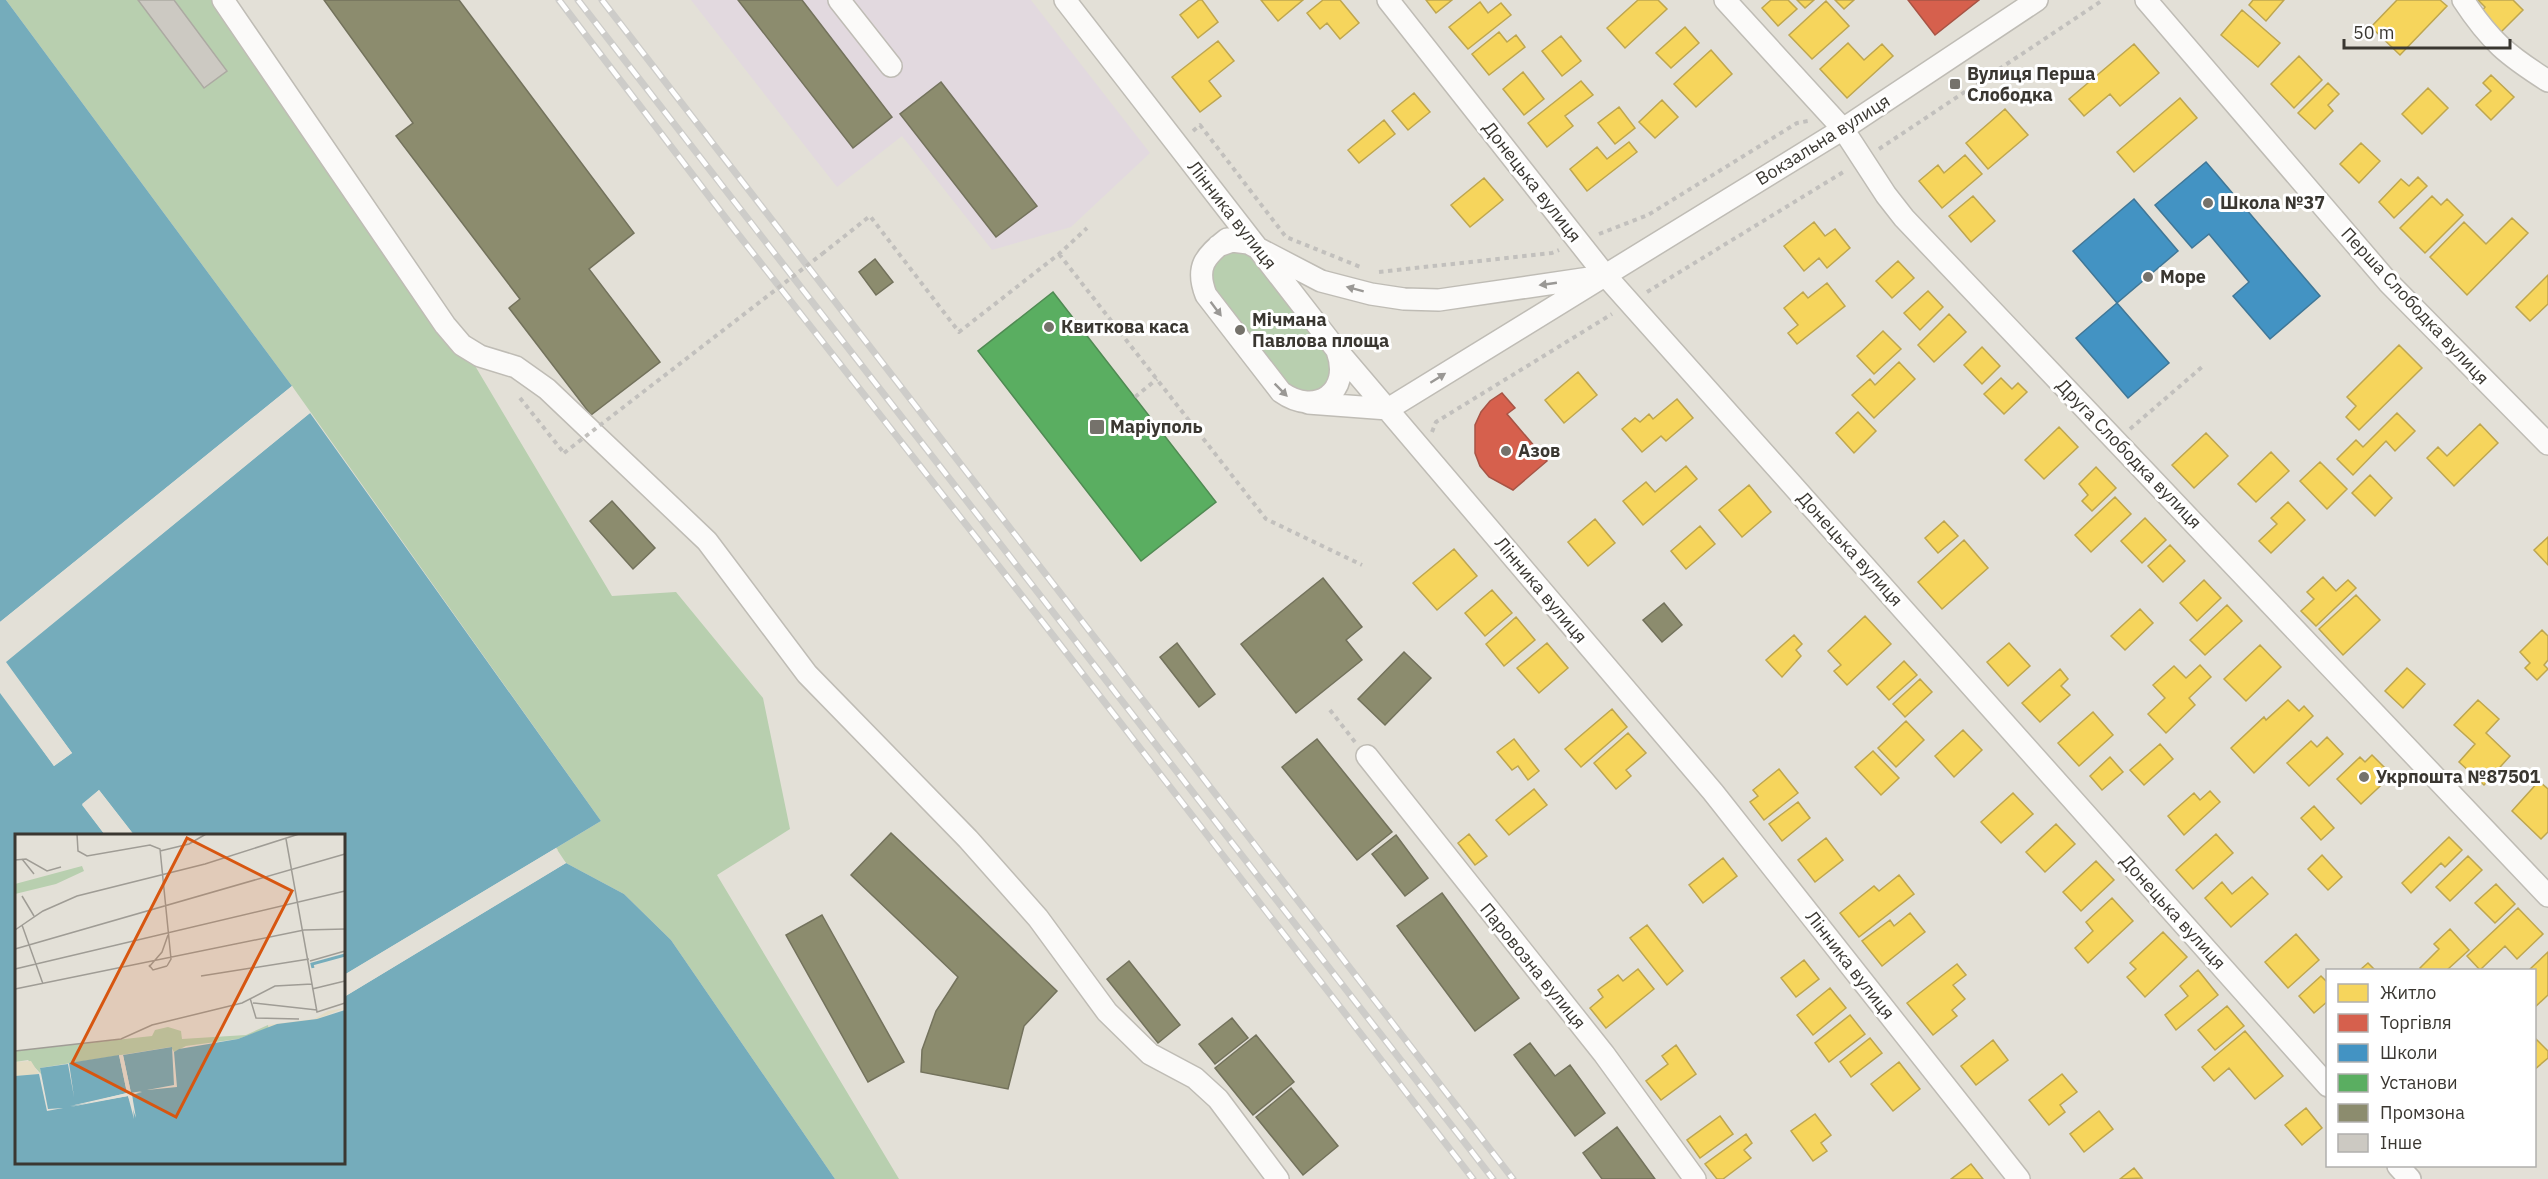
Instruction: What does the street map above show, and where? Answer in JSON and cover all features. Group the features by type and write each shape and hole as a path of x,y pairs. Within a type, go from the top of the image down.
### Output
{"street":[{"path":"223,0 445,325 462,345 480,356 516,368 547,389 707,541 807,674 968,839 1038,918 1107,1012 1150,1054 1196,1078 1218,1099 1278,1179"},
{"path":"839,0 891,66"},
{"name":"Лінника вулиця","path":"1065,0 1336,349 1713,792 2019,1179"},
{"name":"Донецька вулиця","path":"1388,0 1605,275 2326,1084"},
{"name":"Друга Слободка вулиця","path":"1725,0 1843,129 1904,218 2548,896"},
{"name":"Вокзальна вулиця","path":"1388,409 1843,129 2037,0"},
{"name":"Перша Слободка вулиця","path":"2146,0 2388,282 2548,444"},
{"path":"2463,0 2499,47 2548,81"},
{"path":"1242,227 1207,256 1201,269 1201,282 1206,295 1281,392 1293,401 1308,404 1388,409"},
{"name":"Вокзальна вулиця","path":"1218,246 1232,241 1248,243 1261,252 1322,280 1371,294 1404,299 1439,300 1605,275"},
{"path":"1308,404 1322,400 1334,391 1341,378 1341,363 1336,349"},
{"name":"Паровозна вулиця","path":"1366,756 1604,1054 1695,1179"},
{"path":"2399,1167 2410,1179"}],"path":[{"path":"1863,159 2099,1"},
{"path":"1648,215 1797,123"},
{"path":"1200,125 1286,237 1364,268"},
{"path":"528,406 564,453 870,216 959,332 1059,254 1087,228"},
{"path":"1375,273 1552,253"},
{"path":"1059,254 1266,519 1362,565"},
{"path":"2116,441 2202,367"},
{"path":"1135,397 1157,380"},
{"path":"1329,710 1366,756"}],"shaded area":[{"path":"691,0 1031,0 1150,153 1071,227 992,250 902,136 837,187"}],"green space":[{"path":"6,0 230,0 443,312 612,596 676,592 763,698 790,829 717,875 899,1179 835,1179 671,940 624,894 566,863 556,848 601,821 292,386"},
{"path":"1227,250 1247,252 1254,259 1328,354 1333,363 1330,383 1315,395 1287,386 1209,281 1211,262"}],"water":[{"path":"0,0 6,0 292,386 0,622"},
{"path":"310,413 601,821 345,974 345,834 133,834 99,790 82,805 104,834 15,834 15,1164 345,1164 345,996 566,863 624,894 671,940 835,1179 0,1179 0,693 54,766 72,753 5,662"}],"pier":[{"path":"292,386 293,388 0,625 0,622"},
{"path":"309,411 310,413 6,662 72,753 54,766 0,690 55,762 68,753 3,664 3,660"},
{"path":"99,790 133,834 129,834 99,794 86,805 107,834 104,834 82,804"},
{"path":"556,848 558,850 345,977 345,974"},
{"path":"564,861 566,863 345,996 345,993"}],"building: Житло":[{"path":"1202,0 1218,22 1198,38 1180,15"},
{"path":"1261,0 1303,0 1278,21"},
{"path":"1323,0 1340,0 1359,23 1340,39 1327,23 1320,29 1307,13"},
{"path":"1426,0 1452,0 1436,13"},
{"path":"1638,0 1658,0 1667,9 1625,48 1607,28"},
{"path":"1771,0 1788,0 1797,9 1778,26 1762,8"},
{"path":"1797,0 1814,0 1805,8"},
{"path":"1835,0 1854,0 1844,9"},
{"path":"2253,0 2284,0 2266,21 2249,5"},
{"path":"2397,0 2440,0 2447,6 2400,55 2371,27"},
{"path":"2478,0 2513,0 2523,10 2501,32 2481,12 2485,7"},
{"path":"1826,1 1849,26 1812,59 1789,35"},
{"path":"1480,2 1488,13 1501,3 1511,15 1468,49 1449,27"},
{"path":"2242,10 2280,43 2258,67 2221,35"},
{"path":"1685,27 1699,43 1671,68 1656,53"},
{"path":"1499,32 1507,42 1516,35 1525,47 1489,75 1472,54"},
{"path":"1561,36 1581,61 1562,76 1542,51"},
{"path":"1218,41 1234,61 1209,81 1221,96 1200,112 1172,77"},
{"path":"1848,43 1864,60 1882,44 1893,56 1847,98 1820,69"},
{"path":"2134,44 2159,73 2120,106 2110,94 2084,116 2069,99"},
{"path":"1711,50 1732,74 1696,107 1674,84"},
{"path":"2299,56 2322,80 2294,108 2271,84"},
{"path":"1523,72 1544,99 1524,115 1503,89"},
{"path":"2491,75 2514,97 2491,120 2476,105 2491,91 2483,83"},
{"path":"1581,81 1593,95 1565,116 1573,126 1547,147 1528,123"},
{"path":"2328,83 2339,94 2328,105 2333,111 2315,129 2298,113"},
{"path":"2428,88 2448,108 2422,134 2402,114"},
{"path":"1414,93 1430,112 1408,130 1392,111"},
{"path":"2180,98 2197,118 2134,172 2117,152"},
{"path":"1662,100 1678,117 1655,138 1639,122"},
{"path":"1619,107 1635,128 1615,144 1598,123"},
{"path":"2005,109 2028,135 1988,169 1966,143"},
{"path":"1384,120 1395,134 1359,163 1348,150"},
{"path":"1629,142 1637,152 1587,191 1570,169 1597,147 1607,159"},
{"path":"2361,143 2380,161 2359,183 2340,164"},
{"path":"1965,155 1982,174 1942,208 1919,181 1938,165 1944,173"},
{"path":"2418,177 2427,186 2394,218 2379,202 2401,179 2409,186"},
{"path":"1484,178 1503,200 1470,227 1451,205"},
{"path":"1973,196 1995,221 1971,242 1949,216"},
{"path":"2432,196 2441,205 2447,199 2463,215 2425,253 2400,228"},
{"path":"2512,218 2528,233 2467,295 2430,257 2464,222 2486,244"},
{"path":"1814,222 1825,236 1835,229 1850,248 1827,268 1819,258 1804,271 1784,246"},
{"path":"1898,261 1914,278 1892,298 1876,281"},
{"path":"2548,275 2548,304 2530,321 2516,307"},
{"path":"1827,283 1845,306 1797,344 1788,333 1798,325 1784,308 1803,292 1808,298"},
{"path":"1928,291 1943,307 1920,330 1904,313"},
{"path":"1949,314 1966,332 1934,362 1918,345"},
{"path":"1883,331 1901,349 1874,374 1857,356"},
{"path":"2399,345 2422,368 2359,430 2346,417 2356,406 2347,397"},
{"path":"1982,347 2000,366 1982,384 1964,365"},
{"path":"1899,362 1915,379 1874,418 1852,395 1870,379 1875,385"},
{"path":"1578,372 1597,395 1564,423 1545,400"},
{"path":"2001,378 2012,389 2018,383 2027,392 2004,414 1984,394"},
{"path":"1677,399 1693,418 1666,441 1661,436 1642,452 1622,429 1635,418 1640,422 1649,414 1653,419"},
{"path":"1858,412 1876,431 1854,453 1836,433"},
{"path":"2397,413 2415,431 2395,451 2386,441 2353,475 2337,459 2356,440 2363,447"},
{"path":"2480,424 2498,443 2454,486 2427,458 2438,447 2447,456"},
{"path":"2059,427 2078,447 2044,479 2025,460"},
{"path":"2206,433 2228,456 2194,488 2172,465"},
{"path":"2271,452 2289,471 2256,502 2238,484"},
{"path":"2320,462 2347,489 2327,509 2300,481"},
{"path":"1686,466 1697,479 1643,525 1623,501 1646,482 1655,492"},
{"path":"2096,467 2116,488 2092,511 2082,501 2088,495 2079,484"},
{"path":"2370,475 2392,498 2375,516 2352,493"},
{"path":"1749,485 1771,512 1742,537 1719,510"},
{"path":"2115,497 2131,514 2091,552 2075,535"},
{"path":"2288,502 2305,520 2271,553 2259,541 2277,524 2271,518"},
{"path":"2145,518 2166,540 2142,563 2121,541"},
{"path":"1595,519 1615,543 1588,566 1568,542"},
{"path":"1944,521 1958,536 1938,553 1925,538"},
{"path":"1700,526 1715,544 1686,569 1671,551"},
{"path":"2548,537 2548,565 2534,550"},
{"path":"1964,540 1988,568 1942,609 1918,582"},
{"path":"2170,545 2185,561 2163,582 2148,566"},
{"path":"1454,549 1477,576 1437,610 1413,583"},
{"path":"2323,577 2336,591 2348,580 2356,588 2316,626 2301,611 2314,599 2307,592"},
{"path":"2204,580 2221,598 2197,621 2180,603"},
{"path":"1492,590 1512,613 1485,636 1465,613"},
{"path":"2356,595 2380,620 2343,655 2319,629"},
{"path":"2227,605 2242,621 2205,655 2190,640"},
{"path":"2140,609 2153,623 2125,650 2111,636"},
{"path":"1865,616 1891,644 1847,685 1834,671 1841,665 1828,651"},
{"path":"1516,617 1535,640 1504,666 1486,644"},
{"path":"2542,630 2548,636 2548,660 2544,665 2548,669 2537,680 2525,668 2530,663 2520,652"},
{"path":"1794,635 1802,644 1796,650 1801,656 1782,677 1766,660"},
{"path":"1547,643 1568,668 1539,693 1517,668"},
{"path":"2009,643 2030,666 2008,686 1987,662"},
{"path":"2260,645 2281,667 2246,701 2224,679"},
{"path":"1904,661 1917,675 1889,700 1877,687"},
{"path":"2200,665 2211,677 2189,698 2195,705 2166,733 2148,714 2165,698 2153,685 2174,666 2186,678"},
{"path":"2407,668 2425,684 2403,708 2385,691"},
{"path":"2060,669 2068,679 2061,686 2070,695 2040,722 2022,703"},
{"path":"1920,679 1932,692 1905,717 1893,704"},
{"path":"2288,700 2299,711 2304,706 2313,716 2254,773 2231,748 2264,717 2266,720"},
{"path":"2478,700 2499,719 2486,733 2510,756 2484,785 2459,762 2475,744 2454,725"},
{"path":"1612,709 1627,727 1581,767 1565,749"},
{"path":"2093,712 2113,735 2079,766 2058,743"},
{"path":"1906,721 1924,740 1896,767 1878,748"},
{"path":"1963,730 1982,750 1954,777 1935,756"},
{"path":"1628,733 1646,753 1626,770 1631,776 1616,789 1594,763"},
{"path":"2327,737 2343,754 2309,786 2287,763 2311,741 2317,747"},
{"path":"1514,739 1539,771 1528,780 1518,766 1512,770 1497,752"},
{"path":"2160,744 2173,759 2144,785 2130,770"},
{"path":"1873,751 1899,778 1881,795 1855,767"},
{"path":"2372,755 2392,775 2361,804 2337,779 2360,757 2365,762"},
{"path":"2110,757 2123,772 2102,790 2090,776"},
{"path":"1779,769 1798,793 1764,820 1750,802 1758,796 1753,790"},
{"path":"2539,781 2548,789 2548,832 2541,839 2512,811"},
{"path":"1534,789 1547,805 1509,835 1496,820"},
{"path":"2210,791 2220,802 2184,835 2168,816 2194,793 2200,800"},
{"path":"2013,793 2033,814 2001,843 1981,822"},
{"path":"1798,802 1810,818 1782,841 1769,824"},
{"path":"2314,806 2334,828 2321,840 2301,818"},
{"path":"2056,824 2075,844 2045,872 2026,852"},
{"path":"1469,834 1487,856 1475,865 1458,843"},
{"path":"2216,834 2233,853 2193,889 2176,870"},
{"path":"2449,837 2462,850 2445,867 2441,863 2411,893 2402,883"},
{"path":"1826,838 1843,860 1815,882 1798,860"},
{"path":"2322,855 2342,877 2328,890 2308,869"},
{"path":"2468,856 2482,870 2450,901 2436,887"},
{"path":"1723,858 1737,876 1703,903 1689,885"},
{"path":"2096,861 2114,880 2081,911 2063,892"},
{"path":"1899,875 1914,894 1859,937 1840,913 1874,886 1879,891"},
{"path":"2252,877 2268,894 2231,927 2205,898 2222,882 2232,894"},
{"path":"2496,884 2515,904 2495,923 2475,903"},
{"path":"2112,898 2133,921 2088,963 2075,948 2093,931 2086,922"},
{"path":"2518,908 2543,934 2517,959 2505,946 2481,969 2467,956"},
{"path":"1910,913 1925,932 1882,966 1862,941 1890,920 1894,926"},
{"path":"1647,925 1683,971 1667,985 1630,938"},
{"path":"2450,929 2469,950 2448,969 2421,969 2439,949 2434,944"},
{"path":"2163,932 2187,957 2145,997 2127,977 2136,969 2130,963"},
{"path":"2296,934 2319,960 2288,988 2265,962"},
{"path":"2548,952 2548,995 2536,1006 2536,969 2530,969"},
{"path":"1804,960 1819,979 1796,997 1781,978"},
{"path":"2368,963 2374,969 2361,969"},
{"path":"1957,964 1966,975 1953,985 1965,999 1952,1010 1957,1016 1933,1035 1907,1003"},
{"path":"1638,969 1654,989 1606,1028 1590,1008 1603,997 1598,990 1618,975 1623,981"},
{"path":"2198,970 2218,995 2176,1030 2165,1015 2188,996 2180,986"},
{"path":"2321,976 2326,981 2326,1003 2314,1013 2299,996"},
{"path":"1830,988 1846,1008 1813,1035 1797,1015"},
{"path":"2227,1006 2244,1026 2215,1050 2198,1030"},
{"path":"1850,1015 1865,1034 1829,1062 1815,1043"},
{"path":"2245,1031 2283,1076 2255,1099 2229,1068 2214,1081 2202,1067"},
{"path":"1870,1038 1882,1053 1851,1077 1840,1062"},
{"path":"2536,1039 2548,1051 2548,1058 2536,1068"},
{"path":"1993,1040 2008,1060 1976,1085 1961,1066"},
{"path":"1676,1045 1696,1074 1661,1100 1646,1081 1668,1064 1662,1056"},
{"path":"1899,1062 1920,1089 1893,1111 1871,1084"},
{"path":"2062,1074 2077,1092 2060,1105 2065,1112 2049,1125 2029,1100"},
{"path":"2306,1108 2322,1128 2302,1145 2285,1125"},
{"path":"2099,1111 2113,1129 2084,1152 2070,1134"},
{"path":"1815,1114 1831,1135 1821,1143 1827,1151 1813,1161 1791,1131"},
{"path":"1720,1116 1733,1134 1700,1158 1687,1140"},
{"path":"1746,1134 1752,1143 1744,1150 1751,1158 1723,1179 1717,1179 1705,1164"},
{"path":"1971,1164 1983,1179 1951,1179"},
{"path":"2134,1168 2142,1178 2120,1179"}],"building: Торгівля":[{"path":"1908,0 1979,0 1935,35"},
{"path":"1502,393 1515,408 1507,414 1547,461 1513,490 1489,477 1480,466 1475,453 1475,425 1481,412 1490,401"}],"building: Школи":[{"path":"2206,162 2320,296 2270,339 2233,296 2249,282 2209,234 2192,248 2155,205"},
{"path":"2134,199 2178,251 2117,303 2073,251"},
{"path":"2117,303 2169,363 2128,398 2076,338"}],"building: Установи":[{"path":"1053,292 1216,502 1141,561 978,351"}],"building: Промзона":[{"path":"324,0 459,0 634,233 589,269 660,362 591,415 509,308 520,299 396,136 413,123"},
{"path":"738,0 802,0 892,117 853,148"},
{"path":"941,82 1037,206 996,237 900,114"},
{"path":"875,259 893,282 876,295 859,272"},
{"path":"612,501 655,548 633,569 590,521"},
{"path":"1323,578 1362,627 1346,640 1362,660 1296,713 1241,644"},
{"path":"1664,603 1682,625 1662,642 1643,620"},
{"path":"1177,643 1215,694 1199,707 1160,657"},
{"path":"1404,652 1431,678 1385,725 1358,699"},
{"path":"1317,739 1392,832 1357,860 1282,767"},
{"path":"891,833 1057,991 1024,1026 1008,1089 921,1072 922,1050 936,1011 958,977 851,875"},
{"path":"1396,835 1428,878 1405,896 1372,854"},
{"path":"1442,893 1519,998 1475,1031 1397,926"},
{"path":"822,915 904,1062 868,1082 786,935"},
{"path":"1129,961 1180,1025 1158,1043 1107,979"},
{"path":"1232,1018 1248,1038 1215,1064 1199,1044"},
{"path":"1256,1035 1294,1082 1253,1115 1215,1068"},
{"path":"1530,1043 1555,1076 1570,1065 1605,1113 1575,1136 1514,1055"},
{"path":"1291,1088 1338,1146 1303,1175 1256,1117"},
{"path":"1617,1127 1655,1179 1602,1179 1583,1153"}],"building: Інше":[{"path":"138,0 174,0 227,71 204,88"}],"railway":[{"path":"559,0 734,229 1048,629 1473,1179"},
{"path":"578,0 1493,1179"},
{"path":"602,0 1513,1179"}],"place":[{"name":"Вулиця Перша Слободка","path":"1955,84"},
{"name":"Школа №37","path":"2208,203"},
{"name":"Море","path":"2148,277"},
{"name":"Квиткова каса","path":"1049,327"},
{"name":"Мічмана Павлова площа","path":"1240,330"},
{"name":"Маріуполь","path":"1097,427"},
{"name":"Азов","path":"1506,451"},
{"name":"Укрпошта №87501","path":"2364,777"}]}
